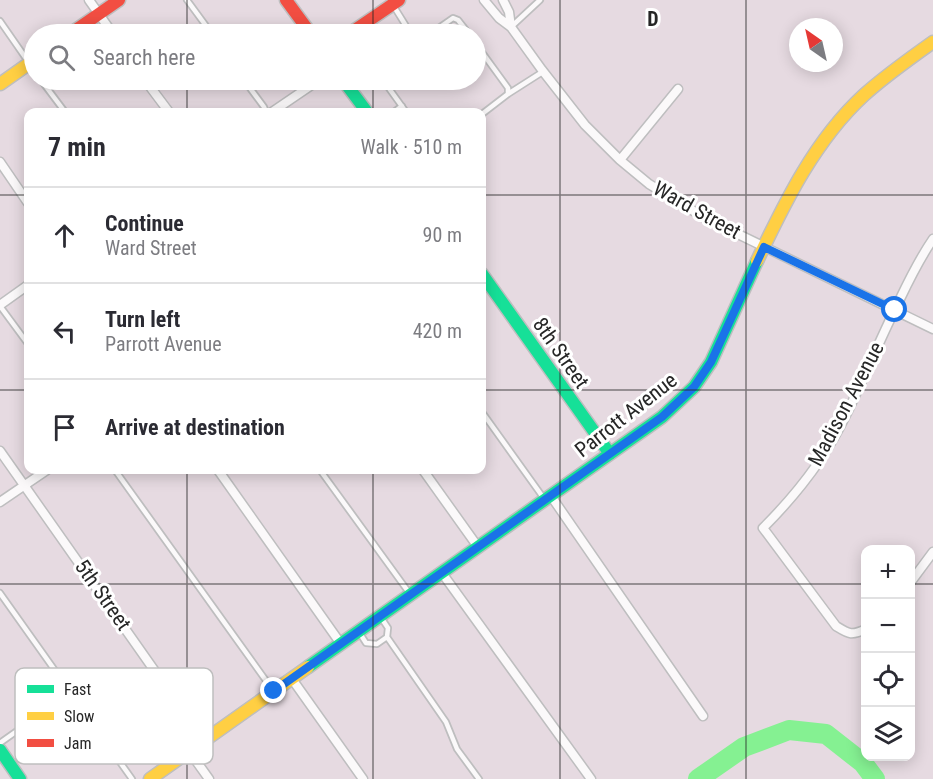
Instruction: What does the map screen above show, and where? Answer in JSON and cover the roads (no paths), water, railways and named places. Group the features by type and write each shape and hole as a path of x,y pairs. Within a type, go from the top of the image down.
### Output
{"street":[{"path":"89,0 105,24"},
{"path":"85,24 119,0"},
{"path":"286,0 304,24"},
{"name":"Ward Street","path":"484,0 499,18 512,27 585,125 620,160 649,184 684,206 764,247 933,328"},
{"name":"Ward Street","path":"503,0 509,12 512,27"},
{"path":"363,24 394,1"},
{"name":"Parrott Avenue","path":"213,735 662,417 694,387 711,362 797,181 829,134 870,91 933,42"},
{"path":"0,84 24,69"},
{"path":"620,160 678,89"},
{"path":"152,90 166,108"},
{"path":"278,108 304,90"},
{"path":"350,90 364,108"},
{"path":"0,162 24,197"},
{"name":"Madison Avenue","path":"861,631 848,634 836,626 763,528 807,479 845,417 922,255 933,239"},
{"name":"8th Street","path":"486,280 610,454"},
{"path":"0,306 24,288"},
{"name":"5th Street","path":"0,451 153,668"},
{"path":"0,502 40,474"},
{"path":"221,474 342,644"},
{"path":"426,474 478,547"},
{"path":"548,498 703,716"},
{"path":"915,576 933,552"},
{"path":"442,573 591,779"},
{"path":"292,679 363,779"},
{"path":"0,750 20,779"},
{"name":"Parrott Avenue","path":"150,779 171,764"},
{"path":"198,764 209,779"}],"lane":[{"path":"187,0 205,24"},
{"path":"512,27 540,0"},
{"path":"394,1 406,24"},
{"path":"444,24 453,18 461,24"},
{"path":"0,21 24,52"},
{"path":"486,58 508,88 508,94"},
{"path":"486,111 544,71"},
{"path":"48,90 62,108"},
{"path":"251,90 264,108"},
{"path":"390,90 402,106 399,108"},
{"path":"0,306 24,339"},
{"path":"486,417 548,498"},
{"path":"118,474 274,691"},
{"path":"323,474 410,595"},
{"path":"0,593 53,668"},
{"path":"380,616 388,628 387,638 446,722 457,749 479,779"},
{"path":"359,632 366,643 377,644 387,638"},
{"path":"0,743 15,732"},
{"path":"121,764 132,779"}],"waterway":[{"path":"698,779 744,747 789,730 826,734 863,763 875,779"}]}
